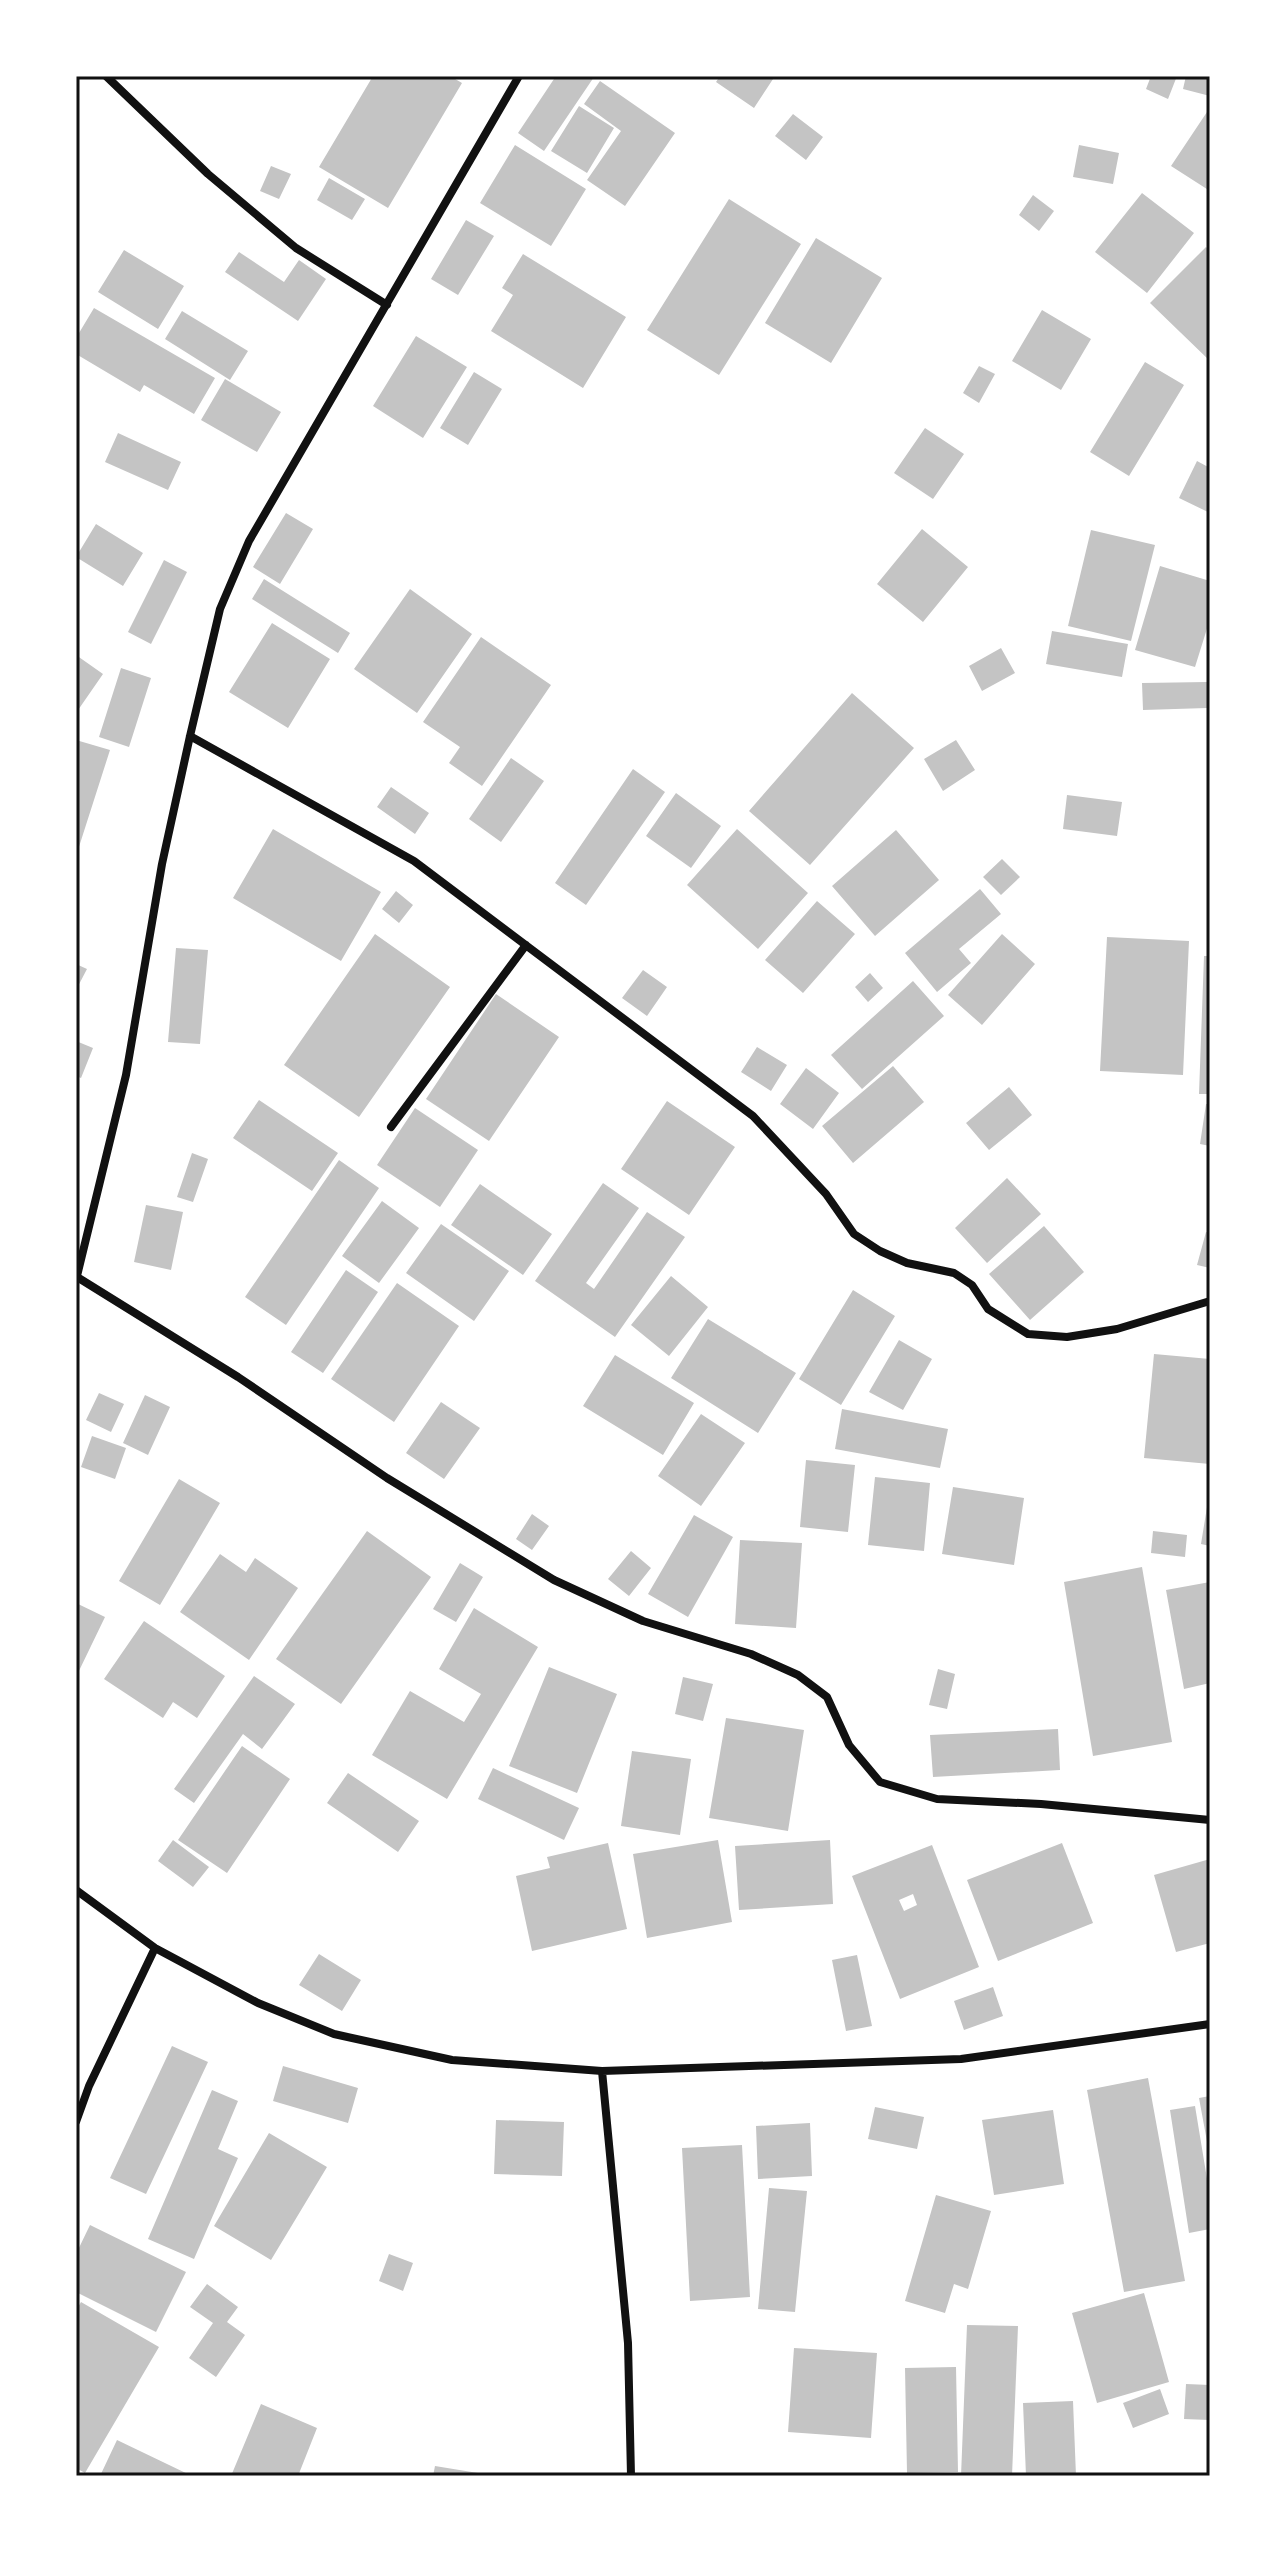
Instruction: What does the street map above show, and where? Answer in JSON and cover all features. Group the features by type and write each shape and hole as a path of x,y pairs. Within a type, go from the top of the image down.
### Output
{"street":[{"path":"106,76 208,174 296,248 387,305"},
{"path":"519,76 450,190 387,305 249,541 220,609 162,864 126,1075 77,1279 238,1377 387,1478 554,1580 643,1621 751,1654 798,1675 827,1697 849,1745 880,1782 937,1799 1041,1804 1210,1820"},
{"path":"190,736 414,861 753,1116 826,1194 854,1234 880,1251 907,1263 954,1273 972,1285 988,1309 1028,1334 1067,1337 1117,1329 1210,1301"},
{"path":"391,1127 526,945"},
{"path":"76,1890 155,1948 258,2003 334,2034 452,2060 602,2071 961,2059 1210,2024"},
{"path":"76,2122 89,2086 155,1948"},
{"path":"602,2071 628,2343 631,2476"}],"building":[{"path":"373,76 450,76 462,83 388,208 319,167"},
{"path":"556,76 594,77 544,151 518,133"},
{"path":"720,76 775,76 754,108 716,82"},
{"path":"1151,76 1177,76 1168,99 1146,89"},
{"path":"1186,76 1210,76 1210,96 1183,89"},
{"path":"600,81 675,133 625,206 587,180 621,131 584,104"},
{"path":"579,106 614,128 587,173 551,151"},
{"path":"1207,112 1210,114 1210,191 1171,166"},
{"path":"793,114 823,137 806,160 775,136"},
{"path":"515,145 586,189 551,246 480,203"},
{"path":"1079,145 1119,153 1113,184 1073,177"},
{"path":"271,166 291,174 279,199 260,191"},
{"path":"329,178 365,199 352,220 317,200"},
{"path":"1142,193 1194,233 1147,293 1095,252"},
{"path":"1033,195 1054,211 1039,231 1019,215"},
{"path":"729,199 801,244 719,375 647,330"},
{"path":"466,220 494,236 458,295 431,279"},
{"path":"816,238 882,278 831,363 765,323"},
{"path":"1206,247 1210,251 1210,361 1150,303"},
{"path":"124,250 184,286 158,329 98,292"},
{"path":"239,252 284,282 299,260 326,279 298,321 225,272"},
{"path":"523,254 626,317 583,388 491,331 513,295 502,288"},
{"path":"94,308 215,378 194,414 144,385 140,392 76,354 76,338"},
{"path":"1042,310 1091,339 1061,390 1012,361"},
{"path":"182,311 248,351 230,380 165,339"},
{"path":"416,336 467,367 423,438 373,406"},
{"path":"1145,362 1184,385 1129,476 1090,452"},
{"path":"979,366 995,374 979,403 963,393"},
{"path":"474,372 502,389 468,445 440,428"},
{"path":"225,379 281,412 257,452 201,420"},
{"path":"925,428 964,454 933,499 894,473"},
{"path":"118,433 181,462 168,490 105,462"},
{"path":"1197,461 1210,468 1210,513 1179,498"},
{"path":"286,513 313,529 280,584 253,567"},
{"path":"96,524 143,553 123,586 76,557"},
{"path":"922,529 968,567 923,622 877,584"},
{"path":"1091,530 1155,545 1131,641 1068,626"},
{"path":"164,560 187,572 151,644 128,632"},
{"path":"1160,566 1210,581 1210,619 1195,667 1135,650"},
{"path":"264,579 350,633 338,653 252,599"},
{"path":"410,589 472,634 417,713 354,669"},
{"path":"272,623 330,659 288,728 229,692"},
{"path":"1052,631 1128,644 1122,677 1046,664"},
{"path":"481,637 551,685 482,786 449,763 460,747 423,722"},
{"path":"1001,648 1015,673 982,691 969,666"},
{"path":"76,655 103,674 76,713"},
{"path":"121,668 151,678 129,747 99,737"},
{"path":"1207,682 1207,708 1143,710 1142,683"},
{"path":"852,693 914,748 810,865 749,811"},
{"path":"76,740 110,750 77,853 76,853"},
{"path":"956,740 975,770 943,791 924,759"},
{"path":"511,758 544,781 501,842 469,819"},
{"path":"633,769 665,792 586,905 555,883"},
{"path":"391,787 429,813 415,834 377,807"},
{"path":"676,793 721,826 691,868 646,836"},
{"path":"1067,795 1122,802 1117,836 1063,829"},
{"path":"273,829 381,892 341,961 233,898"},
{"path":"737,829 808,893 758,949 687,885"},
{"path":"896,830 939,880 875,936 832,886"},
{"path":"1002,859 1020,877 1001,895 983,877"},
{"path":"980,889 1001,914 959,949 971,963 937,992 905,953"},
{"path":"396,891 413,905 399,923 382,909"},
{"path":"817,901 855,934 803,993 765,960"},
{"path":"375,934 450,987 359,1117 284,1065"},
{"path":"1002,934 1035,964 982,1025 948,995"},
{"path":"1107,937 1189,941 1183,1075 1100,1071"},
{"path":"176,948 208,950 200,1044 168,1042"},
{"path":"1204,956 1210,956 1210,1094 1199,1094"},
{"path":"76,964 87,969 76,990"},
{"path":"643,970 667,987 647,1016 622,998"},
{"path":"870,973 883,988 868,1002 855,987"},
{"path":"913,981 944,1016 862,1089 831,1055"},
{"path":"496,994 559,1037 489,1141 426,1099"},
{"path":"76,1041 93,1048 81,1078 76,1076"},
{"path":"757,1047 787,1065 771,1091 741,1072"},
{"path":"893,1066 924,1102 853,1163 822,1126"},
{"path":"806,1068 839,1093 813,1129 780,1104"},
{"path":"1009,1087 1032,1115 989,1150 966,1123"},
{"path":"259,1100 338,1153 312,1191 233,1138"},
{"path":"667,1101 735,1147 689,1215 621,1169"},
{"path":"1206,1104 1210,1104 1210,1146 1200,1144"},
{"path":"415,1108 478,1150 440,1207 377,1165"},
{"path":"192,1153 208,1159 193,1202 177,1197"},
{"path":"339,1160 379,1188 286,1325 245,1297"},
{"path":"1007,1178 1041,1214 987,1263 955,1228"},
{"path":"603,1183 639,1208 586,1283 594,1289 647,1212 685,1237 615,1337 535,1281"},
{"path":"480,1184 552,1234 523,1275 451,1225"},
{"path":"382,1201 419,1228 379,1283 342,1256"},
{"path":"146,1205 183,1212 171,1270 134,1262"},
{"path":"441,1224 509,1271 474,1321 406,1273"},
{"path":"1044,1226 1084,1272 1030,1320 989,1274"},
{"path":"1206,1232 1210,1233 1210,1268 1197,1265"},
{"path":"346,1270 378,1292 323,1373 291,1352"},
{"path":"671,1276 708,1307 669,1356 631,1325"},
{"path":"397,1283 459,1326 394,1422 331,1379"},
{"path":"853,1290 895,1316 841,1405 799,1379"},
{"path":"708,1319 796,1373 758,1433 671,1378"},
{"path":"899,1340 932,1359 903,1410 869,1392"},
{"path":"1154,1354 1210,1359 1210,1464 1144,1458"},
{"path":"615,1355 694,1403 663,1455 583,1406"},
{"path":"99,1393 124,1404 111,1432 86,1420"},
{"path":"145,1395 170,1407 148,1455 123,1443"},
{"path":"441,1402 480,1428 444,1479 406,1453"},
{"path":"842,1409 948,1429 940,1468 835,1449"},
{"path":"701,1414 745,1443 701,1506 658,1476"},
{"path":"92,1436 126,1448 115,1479 81,1467"},
{"path":"806,1460 855,1465 848,1532 800,1527"},
{"path":"875,1477 930,1483 924,1551 868,1545"},
{"path":"179,1479 220,1503 160,1605 119,1581"},
{"path":"953,1487 1024,1498 1014,1565 942,1554"},
{"path":"1210,1501 1210,1546 1201,1544"},
{"path":"532,1514 549,1526 532,1550 516,1539"},
{"path":"694,1515 733,1537 688,1617 648,1594"},
{"path":"367,1531 431,1577 341,1704 276,1659"},
{"path":"1153,1531 1187,1535 1185,1557 1151,1553"},
{"path":"740,1540 802,1543 796,1628 735,1624"},
{"path":"631,1551 651,1568 629,1596 608,1579"},
{"path":"220,1554 246,1572 255,1558 298,1588 249,1660 180,1612"},
{"path":"460,1563 483,1577 456,1622 433,1609"},
{"path":"1142,1567 1172,1742 1093,1756 1064,1582"},
{"path":"1210,1582 1210,1683 1184,1689 1166,1590"},
{"path":"76,1603 105,1617 76,1677"},
{"path":"474,1608 538,1647 447,1799 372,1755 410,1691 464,1722 481,1694 439,1669"},
{"path":"144,1621 225,1676 197,1718 173,1702 163,1718 104,1679"},
{"path":"549,1667 617,1694 577,1793 509,1766"},
{"path":"938,1669 955,1674 947,1709 929,1705"},
{"path":"254,1676 295,1704 262,1749 243,1734 194,1803 174,1789"},
{"path":"683,1677 713,1684 703,1721 675,1714"},
{"path":"726,1718 804,1730 788,1831 709,1818"},
{"path":"1058,1729 1060,1770 933,1777 930,1735"},
{"path":"242,1746 290,1779 227,1873 178,1840"},
{"path":"632,1751 691,1759 680,1835 621,1826"},
{"path":"493,1768 579,1808 564,1840 478,1799"},
{"path":"348,1773 419,1821 398,1852 327,1803"},
{"path":"173,1840 209,1867 193,1887 158,1861"},
{"path":"718,1840 732,1922 647,1938 633,1854"},
{"path":"830,1840 833,1904 739,1910 735,1846"},
{"path":"608,1843 627,1929 532,1951 516,1876 550,1868 547,1857"},
{"path":"1062,1843 1093,1923 998,1961 967,1880"},
{"path":"932,1845 979,1967 900,1999 852,1876","holes":["913,1894 917,1905 904,1911 899,1900"]},
{"path":"1210,1859 1210,1943 1176,1952 1154,1875"},
{"path":"319,1954 361,1980 342,2011 299,1985"},
{"path":"857,1955 872,2026 846,2031 832,1960"},
{"path":"993,1987 1003,2016 964,2030 954,2001"},
{"path":"172,2046 208,2062 146,2194 110,2178"},
{"path":"283,2066 358,2088 348,2123 273,2101"},
{"path":"1148,2078 1185,2281 1124,2292 1087,2090"},
{"path":"212,2090 238,2101 218,2149 238,2158 194,2259 148,2239"},
{"path":"1210,2096 1210,2147 1208,2147 1199,2098"},
{"path":"1195,2106 1210,2197 1210,2229 1189,2233 1170,2110"},
{"path":"875,2107 924,2117 917,2149 868,2139"},
{"path":"1053,2110 1064,2184 994,2195 982,2120"},
{"path":"496,2120 564,2122 562,2176 494,2174"},
{"path":"810,2123 812,2176 758,2179 756,2126"},
{"path":"269,2133 327,2167 271,2260 214,2226"},
{"path":"742,2145 750,2297 690,2301 682,2148"},
{"path":"769,2188 807,2191 795,2312 758,2309"},
{"path":"936,2195 991,2211 968,2289 954,2284 945,2313 905,2301"},
{"path":"90,2225 186,2272 156,2332 76,2292 76,2254"},
{"path":"389,2254 413,2263 403,2291 379,2281"},
{"path":"207,2284 238,2307 227,2322 245,2335 216,2377 189,2358 213,2323 190,2307"},
{"path":"1144,2293 1169,2382 1097,2403 1072,2313"},
{"path":"81,2302 159,2347 85,2473 76,2468 76,2311"},
{"path":"967,2325 1018,2326 1012,2476 961,2476"},
{"path":"794,2348 877,2353 871,2438 788,2432"},
{"path":"956,2367 958,2472 907,2473 905,2368"},
{"path":"1186,2384 1210,2385 1210,2420 1184,2419"},
{"path":"1160,2389 1169,2414 1133,2428 1123,2403"},
{"path":"1073,2401 1076,2476 1026,2476 1023,2403"},
{"path":"261,2404 317,2428 298,2476 231,2476"},
{"path":"117,2440 192,2476 100,2476"},
{"path":"435,2466 484,2474 484,2476 433,2476"}]}
